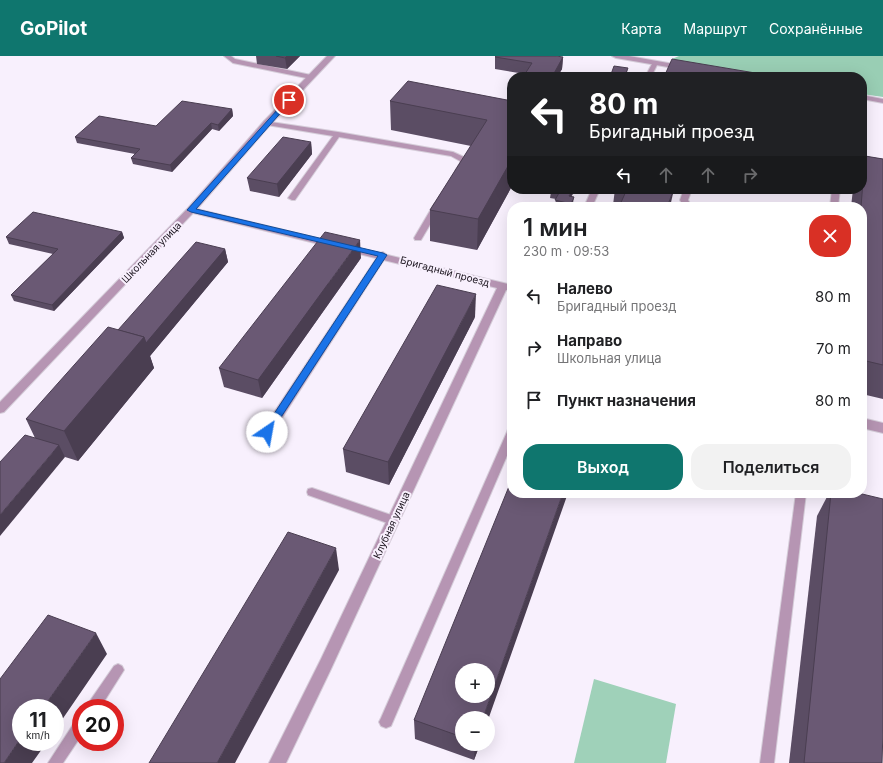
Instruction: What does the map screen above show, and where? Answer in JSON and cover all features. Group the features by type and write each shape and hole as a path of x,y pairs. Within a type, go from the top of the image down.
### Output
{"street":[{"name":"Школьная улица","path":"0,409 191,210 268,123 331,56"},
{"path":"616,56 694,69"},
{"path":"867,98 883,101"},
{"name":"Бригадный проезд","path":"191,210 383,255 507,287"},
{"name":"Клубная улица","path":"277,763 326,664 393,520 507,287"},
{"path":"867,424 883,428"}],"lane":[{"path":"227,56 233,60 311,77"},
{"path":"650,72 655,63"},
{"path":"268,123 453,154 463,160 464,163 456,175"},
{"path":"292,198 338,134"},
{"path":"418,238 441,200"},
{"path":"267,432 383,255"},
{"path":"386,722 507,444"},
{"path":"312,492 393,520"},
{"path":"767,763 800,498"},
{"path":"98,699 118,670"},
{"path":"55,763 72,738"}],"green space":[{"path":"679,56 883,56 883,97 867,95 867,72 732,72 673,62 672,59"},
{"path":"594,679 676,704 666,763 574,763"}],"building":[{"path":"276,56 287,56 285,58"},
{"path":"495,57 563,57 555,72 526,72 532,63"},
{"path":"672,59 749,72 666,72"},
{"path":"614,66 628,68 626,72 612,72"},
{"path":"408,81 507,100 507,168 478,219 430,210 487,120 390,101"},
{"path":"182,101 232,109 218,125 211,123 170,165 131,158 140,149 75,137 99,116 156,126"},
{"path":"283,137 311,142 277,184 247,178"},
{"path":"867,156 883,159 883,365 867,361 867,202 861,202 862,194 867,194"},
{"path":"558,194 570,194 569,196 574,197 572,202 555,200"},
{"path":"625,194 672,194 669,202 621,202"},
{"path":"33,212 122,232 52,305 11,295 58,249 6,237"},
{"path":"325,232 360,240 258,380 219,368"},
{"path":"196,242 225,249 146,343 144,337 118,330"},
{"path":"437,285 476,294 388,462 343,449"},
{"path":"108,327 144,337 64,431 26,419"},
{"path":"25,435 59,445 0,515 0,462"},
{"path":"507,491 507,498 561,498 495,684 495,663 455,663 455,703 488,703 485,711 455,711 455,735 414,720"},
{"path":"867,495 883,499 882,763 804,763 830,498 867,498"},
{"path":"288,532 336,548 217,763 149,763"},
{"path":"48,615 96,633 49,699 12,699 12,751 4,763 0,763 0,679"}],"route":[{"path":"267,432 383,255 191,210 289,100"}]}
